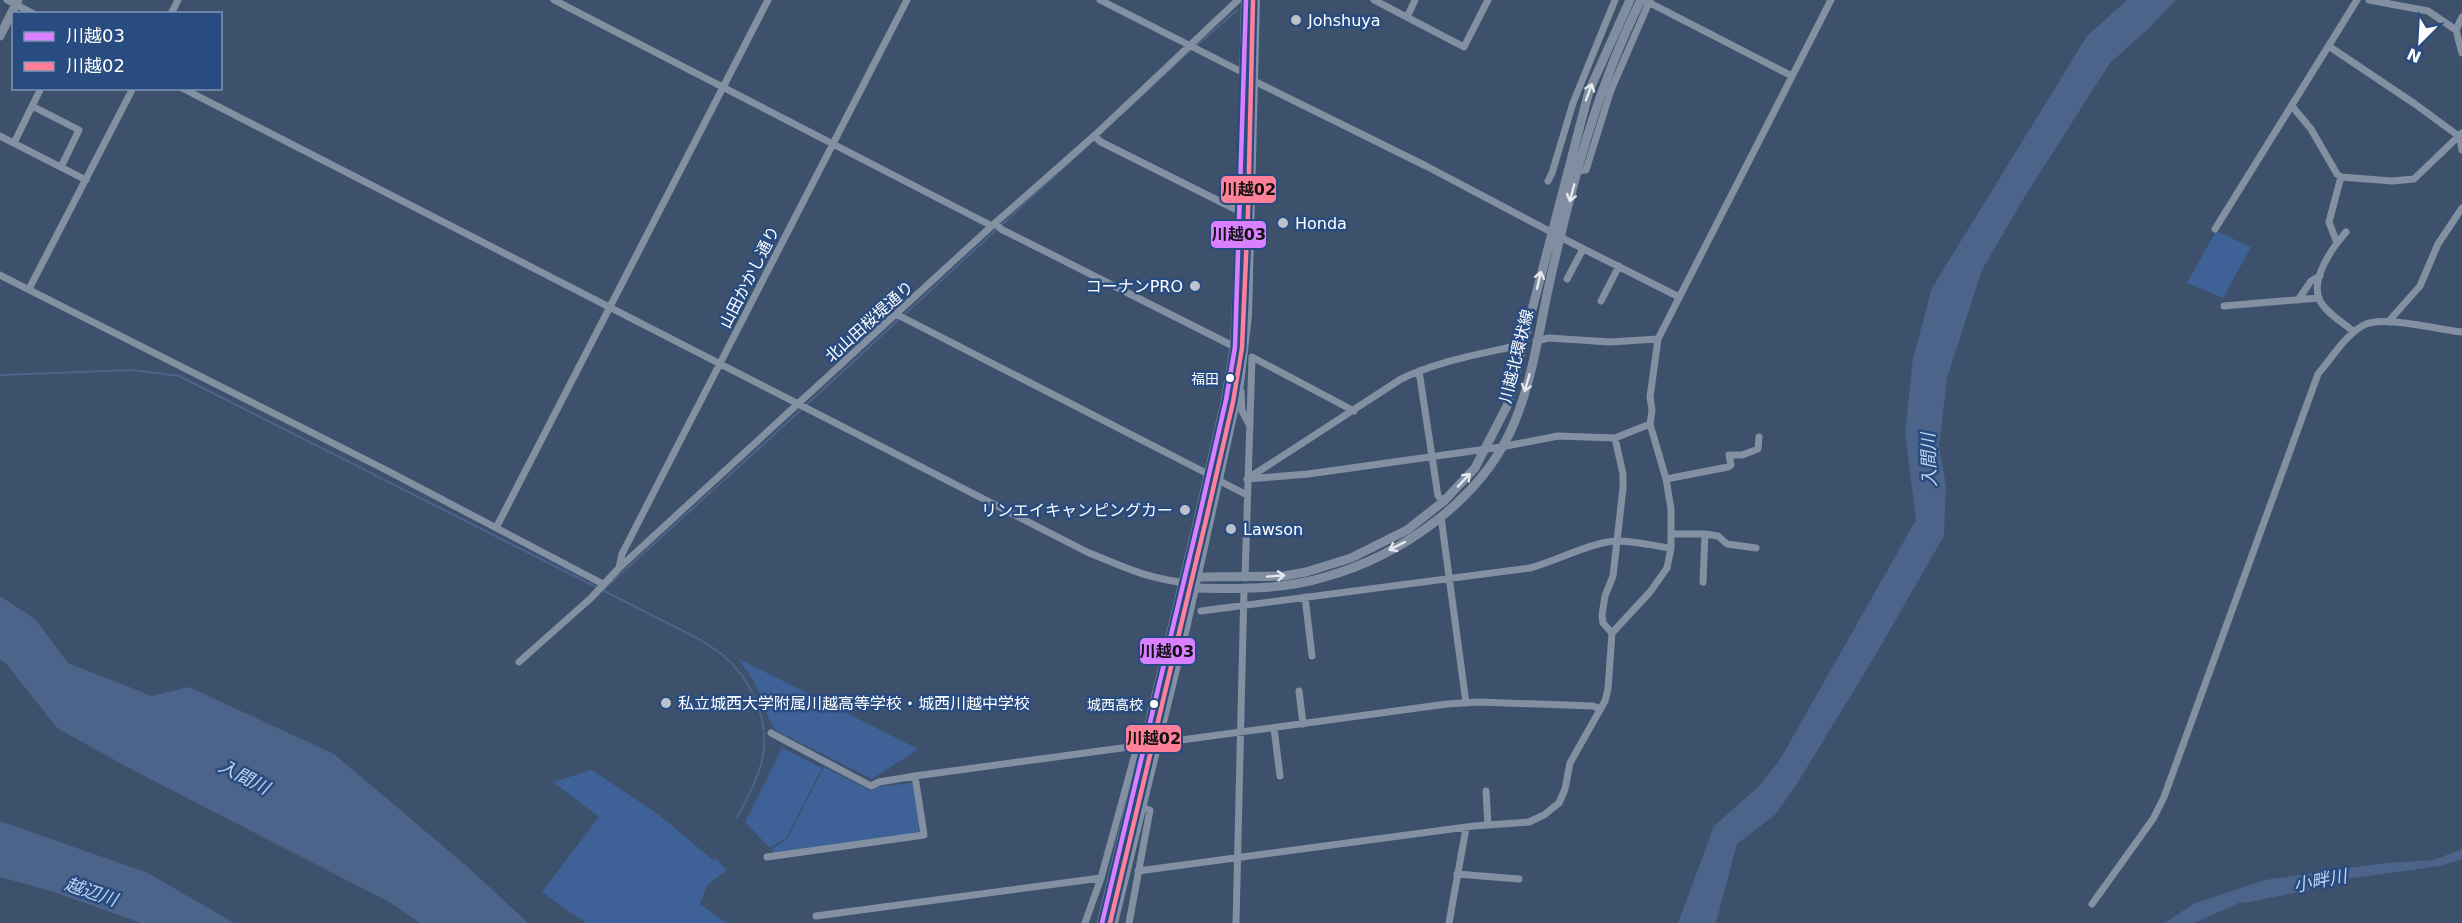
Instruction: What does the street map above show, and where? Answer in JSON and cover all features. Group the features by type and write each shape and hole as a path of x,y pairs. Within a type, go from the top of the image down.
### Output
{"highway":[{"path":"1113,923 1195,582 1235,347 1244,73 1253,0"},
{"path":"1102,923 1140,746 1239,384 1247,316 1254,81 1253,0"}],"main road":[{"name":"川越北環状線","path":"1244,583 1306,572 1351,558 1407,530 1444,501 1475,468 1507,406 1588,91 1630,0"},
{"name":"川越北環状線","path":"1195,582 1283,585 1325,577 1404,543 1441,517 1476,484 1515,422 1530,374 1560,237 1596,105 1622,38 1646,1"},
{"path":"0,36 14,2"}],"street":[{"path":"554,0 832,144 1235,347"},
{"path":"496,528 768,0"},
{"name":"山田かかし通り","path":"619,568 622,554 907,0"},
{"path":"1100,0 1114,3 1189,46 1244,73"},
{"name":"北山田桜堤通り","path":"519,662 591,598 619,568 796,404 1094,136 1238,0"},
{"path":"1374,0 1464,47 1488,0"},
{"path":"1407,17 1415,0"},
{"path":"1548,181 1573,103 1615,0"},
{"path":"1138,871 1488,825 1529,822 1544,815 1558,802 1565,789 1570,763 1600,709 1608,689 1612,633 1665,572 1671,548 1671,508 1666,479 1650,423 1652,410 1650,397 1658,339 1831,0"},
{"path":"2215,229 2330,47 2357,0"},
{"path":"2369,0 2428,11 2456,30"},
{"path":"1646,1 1792,76"},
{"path":"14,2 31,12"},
{"path":"2462,17 2456,30 2462,53"},
{"path":"2330,47 2461,135"},
{"path":"1254,81 1426,166 1551,232"},
{"path":"14,143 40,90"},
{"path":"29,289 132,90"},
{"path":"186,90 1087,552 1163,579 1195,582"},
{"path":"32,106 79,130 61,167"},
{"path":"2292,106 2311,129 2331,165 2341,177 2391,181 2414,179 2461,135"},
{"path":"2461,135 2462,150"},
{"path":"0,136 86,180"},
{"path":"1094,136 1101,142 1241,212"},
{"path":"1556,159 1568,163"},
{"path":"2337,243 2329,222 2341,177"},
{"path":"2388,322 2417,291 2438,244 2462,208"},
{"path":"2346,232 2325,261 2320,276 2319,298 2322,305 2354,332"},
{"path":"1560,237 1679,297"},
{"path":"1567,279 1583,249"},
{"path":"1601,301 1618,266"},
{"path":"0,275 603,584"},
{"path":"2298,300 2311,281 2320,276"},
{"path":"2224,306 2319,298"},
{"path":"896,314 1247,495"},
{"path":"2092,904 2153,819 2164,797 2318,374 2354,332 2364,324 2378,321 2462,332"},
{"path":"1536,341 1549,338 1610,342 1658,339"},
{"path":"1247,479 1419,371 1434,364 1524,344"},
{"path":"1236,923 1243,607 1252,357 1354,411"},
{"path":"1419,371 1438,496 1444,501"},
{"path":"1239,384 1242,411 1251,428"},
{"path":"1247,479 1299,475 1501,447 1558,436 1615,438 1650,423"},
{"path":"1666,479 1728,467 1731,465 1728,455 1742,456 1758,449 1759,437"},
{"path":"1612,633 1603,623 1602,615 1605,597 1613,576 1623,474 1615,438"},
{"path":"1441,517 1467,702"},
{"path":"1672,534 1718,536 1727,544 1756,548"},
{"path":"1703,582 1705,534"},
{"path":"1201,611 1530,568 1617,541 1671,548"},
{"path":"1305,597 1312,656"},
{"path":"1299,691 1303,724"},
{"path":"771,733 871,786 879,782 915,776 1467,702 1593,706 1600,709"},
{"path":"1274,728 1280,776"},
{"path":"1084,923 1101,878 1140,746"},
{"path":"767,857 924,835 915,776"},
{"path":"1486,792 1488,825"},
{"path":"1129,923 1150,810 1140,807"},
{"path":"1449,923 1466,828"},
{"path":"1457,874 1519,879"},
{"path":"816,916 1101,878"}],"shaded area":[{"path":"2216,231 2251,247 2223,298 2187,283"},
{"path":"737,658 917,750 872,779 777,731 769,720 757,687"},
{"path":"782,748 822,768 787,837 770,848 745,822"},
{"path":"824,767 871,791 877,787 912,783 915,786 919,833 774,853 772,849 788,838"},
{"path":"592,770 659,815 727,870 707,885 700,904 726,923 586,923 542,892 599,817 553,782"}],"water":[{"name":"入間川","path":"2127,0 2176,0 2110,63 2022,201 1982,270 1947,378 1939,446 1946,486 1944,536 1795,787 1775,815 1737,844 1716,923 1678,923 1714,826 1758,787 1779,761 1916,520 1905,432 1913,358 1932,288 2087,36"},
{"name":"入間川","path":"0,596 35,619 68,663 152,696 189,687 334,754 469,868 528,923 420,923 391,903 127,767 57,728 5,662 0,660"},
{"name":"越辺川","path":"0,821 148,873 234,923 141,923 54,892 0,877"},
{"path":"2462,849 2462,859 2440,866 2268,890 2194,923 2165,923 2193,904 2265,880 2386,863 2434,860"}],"waterway":[{"path":"1196,46 1237,10"},
{"path":"1121,115 1192,49"},
{"path":"806,405 1086,147"},
{"path":"0,375 133,370 179,376 697,638 721,653 734,666 750,689 761,715 763,756 753,787 737,817"},
{"path":"604,589 802,409"},
{"name":"小畔川","path":"2244,896 2313,882"}],"transit line":[{"name":"川越03","path":"1102,923 1199,518 1226,400 1235,347 1246,0"},
{"name":"川越02","path":"1110,923 1206,520 1233,402 1242,348 1253,0"}],"place":[{"name":"Johshuya","path":"1296,20"},
{"name":"Honda","path":"1283,223"},
{"name":"コーナンPRO","path":"1195,286"},
{"name":"福田","path":"1230,378"},
{"name":"リンエイキャンピングカー","path":"1185,510"},
{"name":"Lawson","path":"1231,529"},
{"name":"私立城西大学附属川越高等学校・城西川越中学校","path":"666,703"},
{"name":"城西高校","path":"1154,704"}]}
